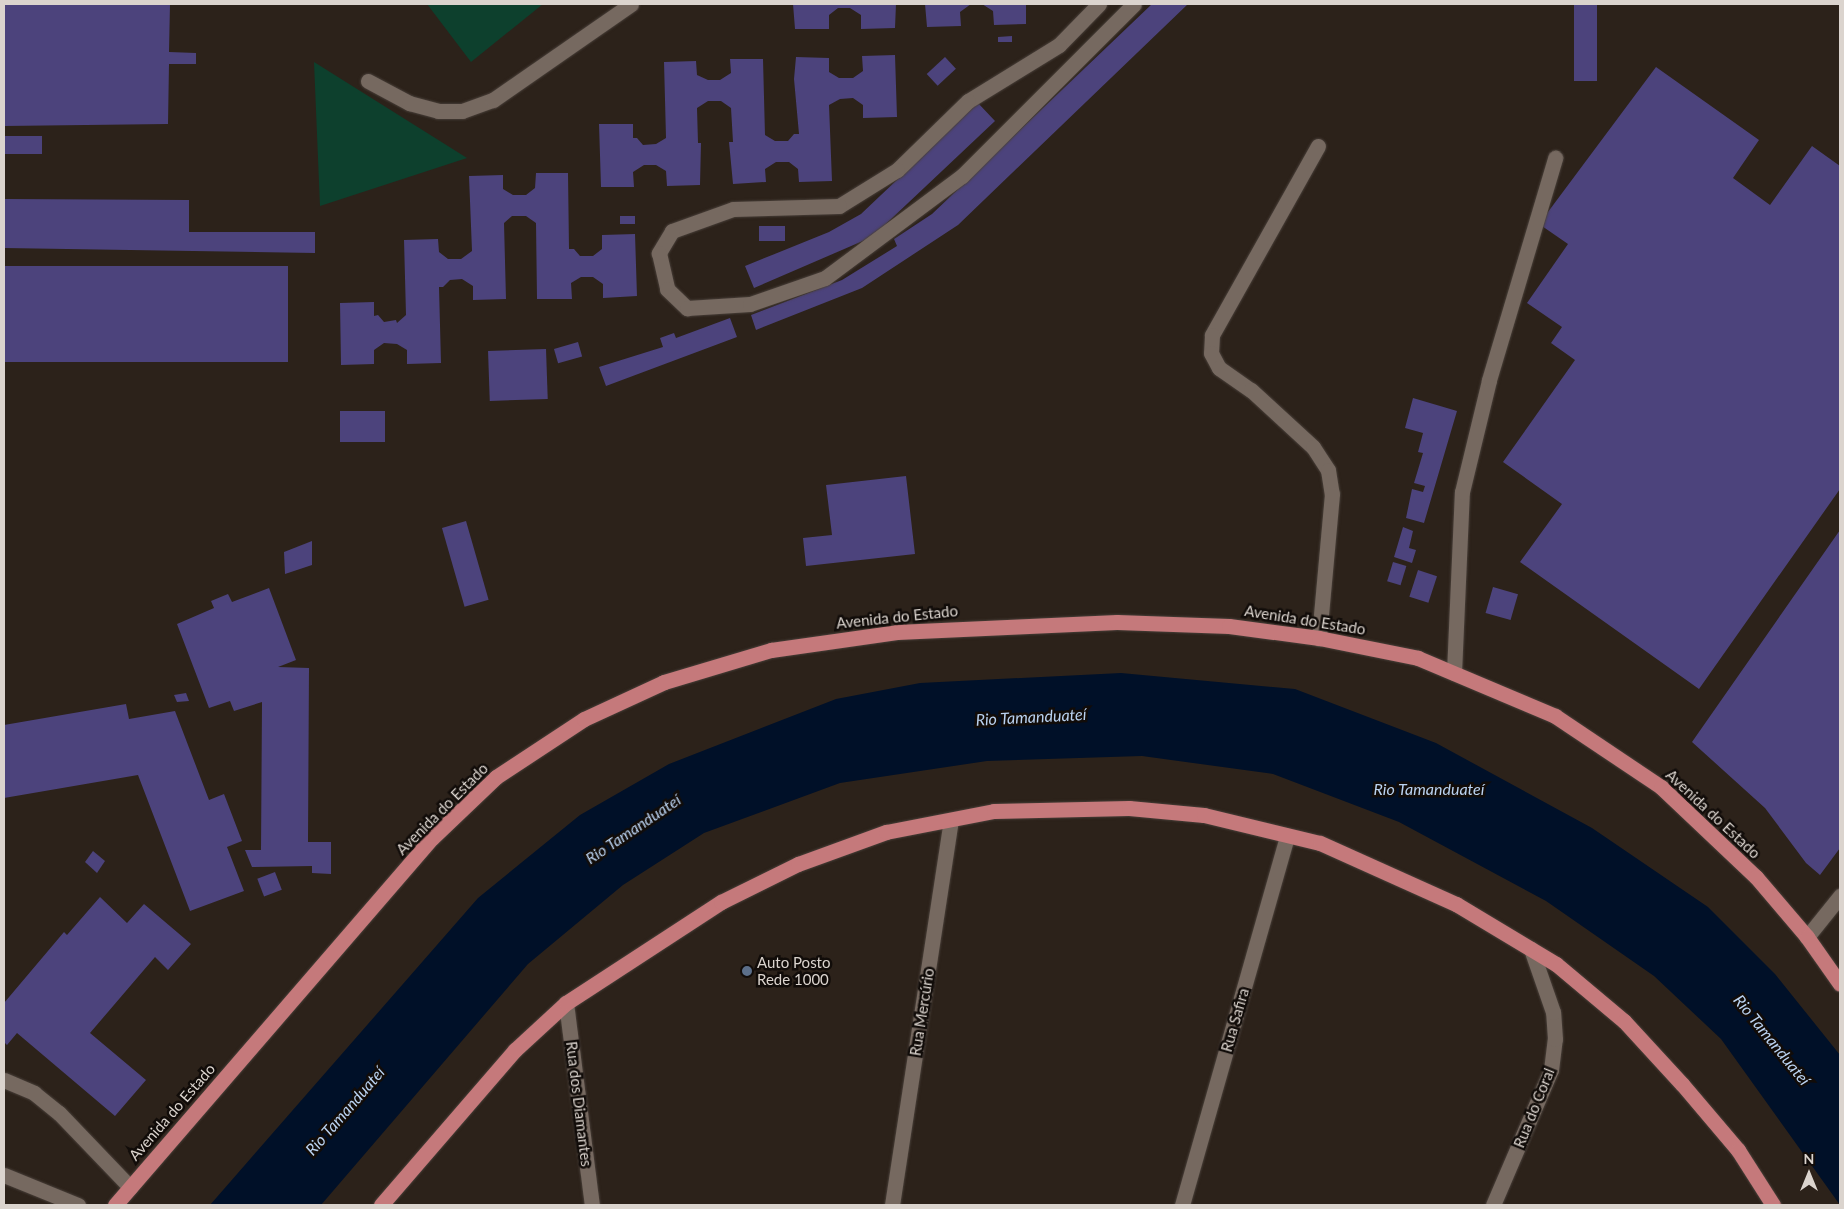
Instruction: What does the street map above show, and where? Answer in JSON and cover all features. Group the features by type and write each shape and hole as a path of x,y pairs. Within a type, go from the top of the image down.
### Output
{"highway":[{"name":"Avenida do Estado","path":"114,1205 446,824 504,772 584,719 646,690 771,650 897,632 1117,622 1229,626 1319,638 1418,658 1555,716 1660,787 1756,877 1807,937 1840,984"},
{"path":"381,1205 515,1050 566,1003 721,902 798,864 886,832 994,811 1129,808 1204,815 1320,843 1456,904 1556,964 1624,1021 1738,1150 1773,1205"}],"street":[{"path":"368,81 409,103 438,111 462,111 494,100 631,4"},
{"path":"1099,4 1058,45 968,101 897,170 838,206 733,209 672,230 659,253 667,289 687,308 750,304 825,278 962,176 1134,4"},
{"path":"1318,146 1212,335 1211,353 1218,368 1250,390 1313,447 1328,470 1332,494 1319,638"},
{"path":"1454,673 1462,492 1489,380 1555,158"},
{"name":"Rua Mercúrio","path":"892,1205 951,820"},
{"name":"Rua Safira","path":"1182,1205 1287,836"},
{"path":"1807,937 1840,896"},
{"name":"Rua do Coral","path":"1493,1205 1551,1070 1555,1039 1553,1012 1531,950"},
{"name":"Rua dos Diamantes","path":"566,1003 592,1205"},
{"path":"4,1080 34,1093 59,1114 130,1187"},
{"path":"4,1175 78,1205"}],"green space":[{"path":"427,4 543,4 471,62"},
{"path":"314,62 467,158 320,206"}],"water":[{"name":"Rio Tamanduateí","path":"1121,673 1295,689 1436,743 1592,828 1708,907 1775,974 1840,1055 1840,1205 1721,1039 1654,976 1546,901 1399,822 1273,774 1142,756 987,761 840,783 704,833 623,885 528,964 321,1205 210,1205 478,898 580,815 669,764 836,699 920,683"}],"building":[{"path":"4,4 170,4 169,52 196,53 196,64 169,64 168,124 4,126"},
{"path":"793,4 896,4 895,28 861,29 861,15 850,8 838,8 829,15 829,29 795,29"},
{"path":"925,4 971,4 960,12 961,26 927,27"},
{"path":"982,4 1026,4 1026,24 994,25 993,11"},
{"path":"1152,4 1188,4 958,225 862,288 756,330 751,315 842,280 897,246 894,239 932,214"},
{"path":"1574,4 1597,4 1597,81 1574,81"},
{"path":"1012,36 1012,42 998,42 998,37"},
{"path":"895,55 897,117 863,118 863,105 853,98 840,99 829,105 832,181 799,182 798,169 789,162 776,162 765,169 766,182 733,184 729,142 733,142 731,108 721,101 708,101 697,108 698,143 701,143 700,185 667,186 666,171 656,165 644,165 633,172 634,187 601,187 599,124 633,124 633,138 637,138 643,145 656,144 666,138 664,62 696,61 697,75 708,80 720,80 731,73 730,59 763,59 765,135 775,141 788,141 794,134 799,134 794,79 796,57 829,58 829,72 839,78 853,78 863,71 862,56"},
{"path":"945,57 956,69 938,86 927,74"},
{"path":"1656,67 1759,140 1733,178 1770,205 1812,146 1840,166 1840,489 1699,689 1520,562 1562,504 1503,462 1575,360 1551,343 1562,327 1527,303 1568,244 1539,224"},
{"path":"978,103 995,121 872,237 754,288 745,266 829,232 861,214"},
{"path":"4,136 42,136 42,154 4,154"},
{"path":"536,173 568,173 569,249 574,249 580,256 593,256 602,249 602,235 635,234 637,296 603,298 603,284 593,277 581,277 571,283 572,299 537,299 536,223 526,216 512,216 504,223 506,299 473,300 473,286 462,279 450,280 443,287 439,287 441,363 407,364 407,350 397,344 384,343 374,350 374,364 341,365 340,303 374,302 374,316 378,315 384,322 396,320 397,323 406,315 404,240 438,239 439,252 448,259 461,259 472,251 469,176 503,175 503,189 513,195 526,195 535,188"},
{"path":"4,199 189,200 189,232 315,232 315,253 4,248"},
{"path":"620,216 635,216 635,224 620,224"},
{"path":"759,226 785,226 785,241 759,241"},
{"path":"4,266 288,266 288,362 4,362"},
{"path":"730,318 737,337 606,386 599,367 663,347 660,338 674,333 676,338"},
{"path":"578,342 582,356 558,363 554,349"},
{"path":"546,349 548,399 490,401 488,351"},
{"path":"1413,398 1457,411 1424,523 1406,518 1412,489 1423,492 1425,486 1414,483 1423,453 1418,452 1423,433 1405,428"},
{"path":"340,411 385,411 385,442 340,442"},
{"path":"906,476 915,554 806,566 803,538 832,535 826,485"},
{"path":"466,521 489,600 465,607 442,528"},
{"path":"1403,527 1413,531 1409,548 1416,550 1412,563 1394,557"},
{"path":"1840,530 1840,848 1820,875 1806,863 1765,808 1692,742"},
{"path":"312,541 312,565 285,574 284,552"},
{"path":"1393,562 1406,566 1401,585 1387,581"},
{"path":"1418,570 1437,576 1428,603 1409,597"},
{"path":"1493,587 1518,594 1511,620 1486,613"},
{"path":"269,588 296,660 278,667 309,668 308,842 331,842 331,874 312,873 312,866 252,867 245,850 261,850 262,702 234,711 230,701 209,708 177,624 214,608 211,601 228,594 232,602"},
{"path":"186,693 189,701 177,702 174,695"},
{"path":"126,704 129,719 175,711 209,800 224,794 242,841 227,847 244,891 190,911 138,775 4,798 4,725"},
{"path":"93,851 105,861 97,873 85,862"},
{"path":"275,872 282,890 264,897 257,879"},
{"path":"100,897 127,923 144,904 191,944 168,970 155,957 90,1033 146,1080 115,1116 17,1033 7,1045 4,1042 4,1003 64,932 67,935"}],"place":[{"name":"Auto Posto Rede 1000","path":"747,971"}]}
